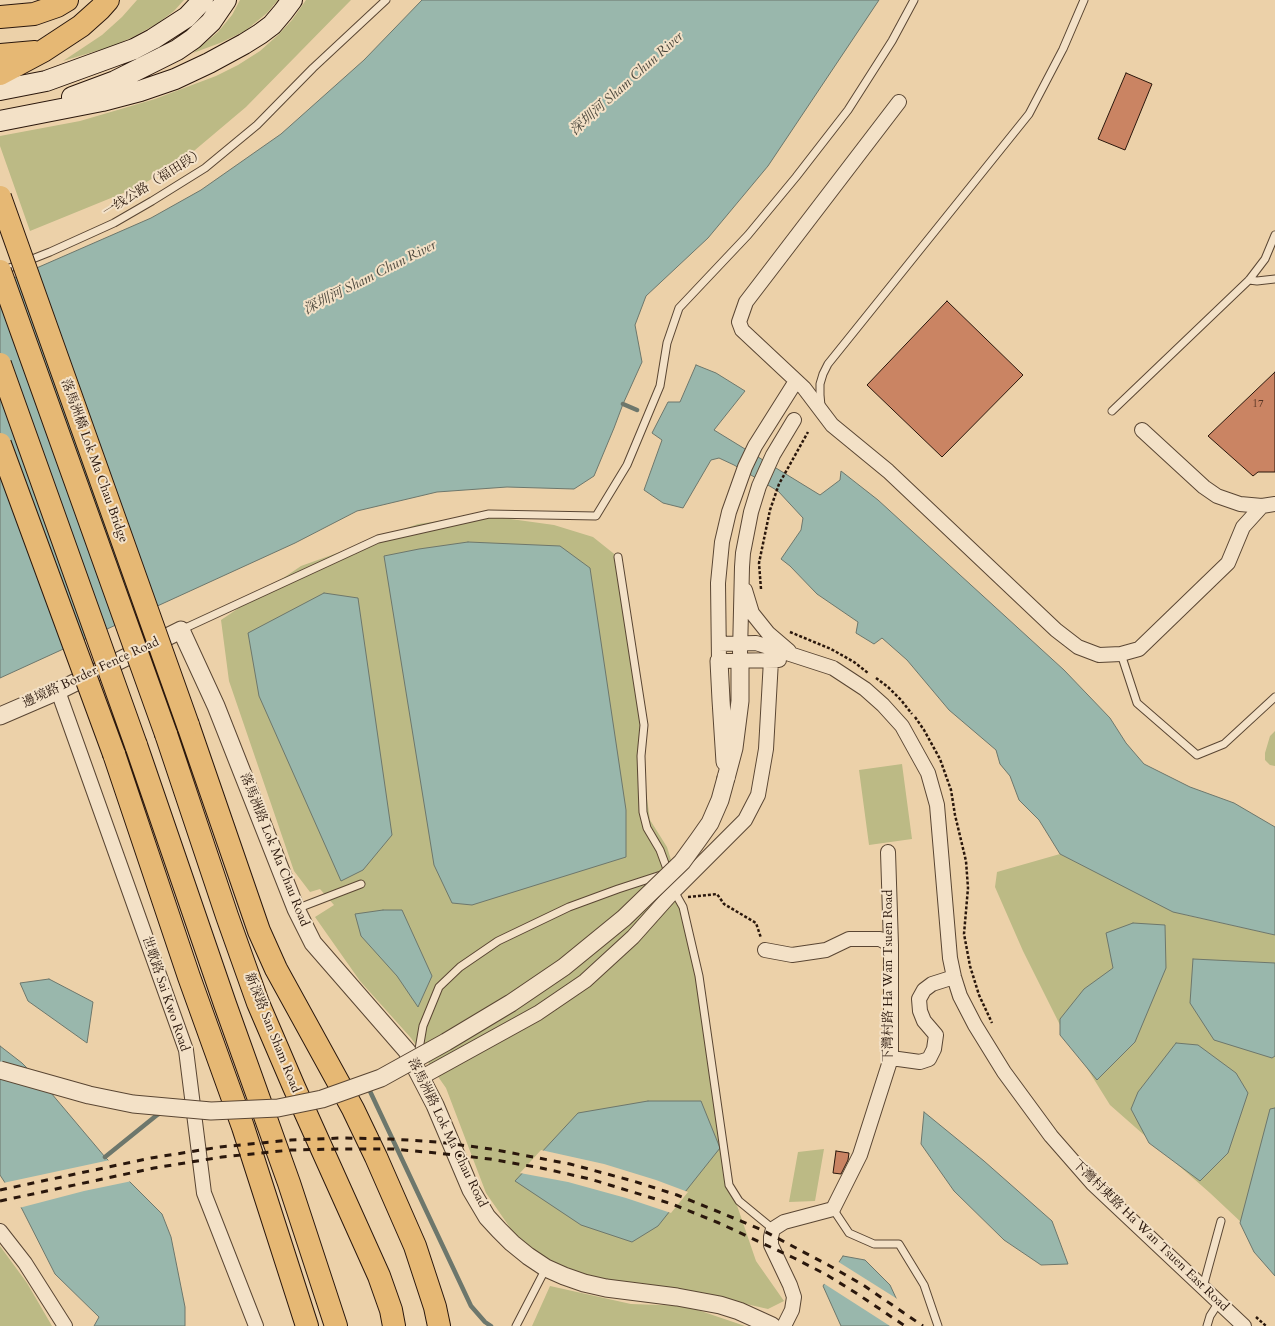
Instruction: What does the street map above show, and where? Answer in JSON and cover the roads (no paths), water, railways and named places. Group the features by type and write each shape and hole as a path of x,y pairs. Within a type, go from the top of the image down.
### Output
{"main road":[{"path":"0,17 34,14 56,6 66,0"},
{"path":"0,74 43,51 81,26 108,0"},
{"path":"0,90 46,81 134,49 153,39 187,17 203,0"},
{"path":"0,120 72,97 115,81 177,50 193,39 211,22 226,0"},
{"path":"0,120 63,109 140,91 175,80 244,44 272,25 292,0"},
{"path":"0,55 43,51"},
{"path":"0,67 9,65 43,51"},
{"name":"落馬洲橋 Lok Ma Chau Bridge","path":"0,197 188,726"},
{"name":"落馬洲橋 Lok Ma Chau Bridge","path":"0,271 166,734"},
{"path":"0,364 136,745 225,1004 289,1183 336,1326"},
{"path":"0,444 114,754 189,977 243,1127 307,1326"},
{"name":"新深路 San Sham Road","path":"188,726 258,931 276,969 353,1109 376,1157 415,1246 437,1316 446,1326"},
{"name":"新深路 San Sham Road","path":"166,734 258,1003 379,1276 391,1310 394,1326"}],"street":[{"path":"899,102 746,302 739,322 742,330 804,388 832,425 888,471 1064,636 1078,647 1099,655 1121,654 1139,649 1228,564 1243,527 1268,505"},
{"path":"726,778 720,700 719,661 718,583 722,542 745,467 754,446 796,380"},
{"path":"0,1070 89,1095 133,1104 211,1111 278,1108 322,1099 381,1078 446,1042 511,1003 564,967 624,918 682,862 710,823 718,805 734,748 740,701 741,580 743,553 751,512 759,486 773,455 794,420"},
{"path":"1142,430 1204,487 1217,496 1240,504 1268,505"},
{"path":"741,580 752,613 768,633 785,649 806,659"},
{"name":"邊境路 Border Fence Road","path":"0,716 58,691 181,630"},
{"name":"落馬洲路 Lok Ma Chau Road","path":"181,630 216,706 296,909 313,943 407,1051 435,1105 478,1203 499,1230 512,1243 546,1268 584,1283 606,1288 677,1296 720,1305 739,1311 772,1326"},
{"path":"719,644 756,643 806,659"},
{"path":"719,661 806,659"},
{"name":"下灣村東路 Ha Wan Tsuen East Road","path":"806,659 833,668 865,689 883,704 902,726 928,773 937,804 948,943 954,977 960,996 975,1025 1004,1072 1051,1136 1093,1184 1244,1326"},
{"path":"418,1071 538,1013 585,981 633,937 678,888 745,820 758,795 766,750 770,660"},
{"name":"世歌路 Sai Kwo Road","path":"58,691 186,1050 204,1193 256,1326"},
{"name":"下灣村路 Ha Wan Tsuen Road","path":"834,1209 860,1155 891,1058 891,945 888,852"},
{"path":"765,950 792,955 826,950 849,939 880,939 891,945"},
{"path":"891,1058 912,1062 920,1062 929,1059 934,1049 936,1035 924,1021 920,1011 919,999 924,990 932,984 954,977"},
{"path":"784,1326 792,1310 794,1297 771,1245 773,1229 784,1222 834,1209"},
{"path":"0,1231 25,1263 65,1326"}],"lane":[{"name":"一线公路（福田段）","path":"0,271 50,252 114,223 205,168 258,125 313,68 386,0"},
{"path":"181,630 378,539 489,514 596,516 627,465 660,386 666,343 680,308 748,235 796,177 848,110 892,41 914,0"},
{"path":"832,425 826,416 820,395 820,384 828,364 1029,114 1060,55 1084,0"},
{"path":"1112,411 1249,280 1265,259 1275,235"},
{"path":"1249,280 1262,281 1275,279"},
{"path":"618,557 644,726 641,756 643,812 647,828 660,850 669,873 678,888 699,976 729,1186 739,1201 773,1229"},
{"path":"1121,654 1137,703 1197,755 1224,744 1275,697"},
{"path":"418,1071 423,1026 439,987 460,967 498,941 569,907 618,889 669,873"},
{"path":"296,909 361,884"},
{"path":"834,1209 849,1232 874,1244 899,1244 924,1285 938,1326"},
{"path":"1202,1287 1221,1221"},
{"path":"516,1326 546,1268"},
{"path":"1207,1326 1210,1316 1219,1302"}],"water":[{"name":"深圳河 Sham Chun River","path":"422,0 879,0 768,166 708,238 646,296 635,325 642,362 623,404 594,476 574,489 507,487 437,492 357,511 295,543 0,678 0,284 151,218 201,190 281,134 364,60"},
{"path":"696,365 716,373 745,391 714,430 820,495 840,480 841,471 878,500 1064,670 1110,718 1126,743 1144,764 1190,787 1234,803 1275,827 1275,935 1173,912 1060,854 1039,820 1019,800 1010,776 1000,764 996,750 949,710 907,660 882,638 874,644 856,633 858,622 817,594 790,566 781,559 801,530 803,518 778,491 734,465 719,458 711,460 683,508 663,503 644,490 662,440 652,433 668,402 680,402"},
{"path":"468,542 560,546 590,568 626,810 626,857 472,905 452,903 434,865 384,556"},
{"path":"324,593 358,598 392,835 363,870 341,881 259,696 248,633"},
{"path":"383,910 402,910 432,976 418,1007 397,976 361,936 355,914"},
{"path":"1133,923 1165,925 1166,968 1135,1042 1097,1080 1060,1035 1060,1019 1084,989 1113,968 1106,933"},
{"path":"1193,959 1275,963 1275,1056 1272,1058 1214,1040 1190,1003"},
{"path":"49,979 93,1002 87,1043 28,1001 20,983"},
{"path":"1176,1043 1198,1045 1236,1073 1248,1093 1228,1153 1200,1181 1149,1143 1131,1109 1138,1092"},
{"path":"0,1046 22,1063 46,1087 105,1157 162,1214 171,1237 185,1307 185,1326 94,1326 99,1317 55,1274 22,1209 0,1175"},
{"path":"648,1101 701,1101 720,1148 658,1226 632,1242 581,1225 515,1181 578,1113"},
{"path":"1275,1108 1275,1276 1254,1252 1240,1223 1270,1109"},
{"path":"924,1112 984,1161 1052,1221 1068,1264 1041,1265 1004,1240 954,1191 921,1144"},
{"path":"843,1256 865,1260 890,1285 909,1326 841,1326 823,1286"}],"waterway":[{"path":"623,404 637,410"},
{"path":"368,1087 471,1306 485,1322 491,1326"},
{"path":"105,1157 162,1112"}],"railway":[{"path":"0,1190 151,1158 220,1147 291,1140 341,1138 391,1139 438,1142 491,1149 570,1164 633,1181 677,1195 724,1214 762,1230 830,1266 863,1285 923,1326"},
{"path":"0,1201 154,1168 222,1157 291,1150 393,1149 490,1159 590,1179 672,1204 719,1223 827,1275 905,1326"}]}
